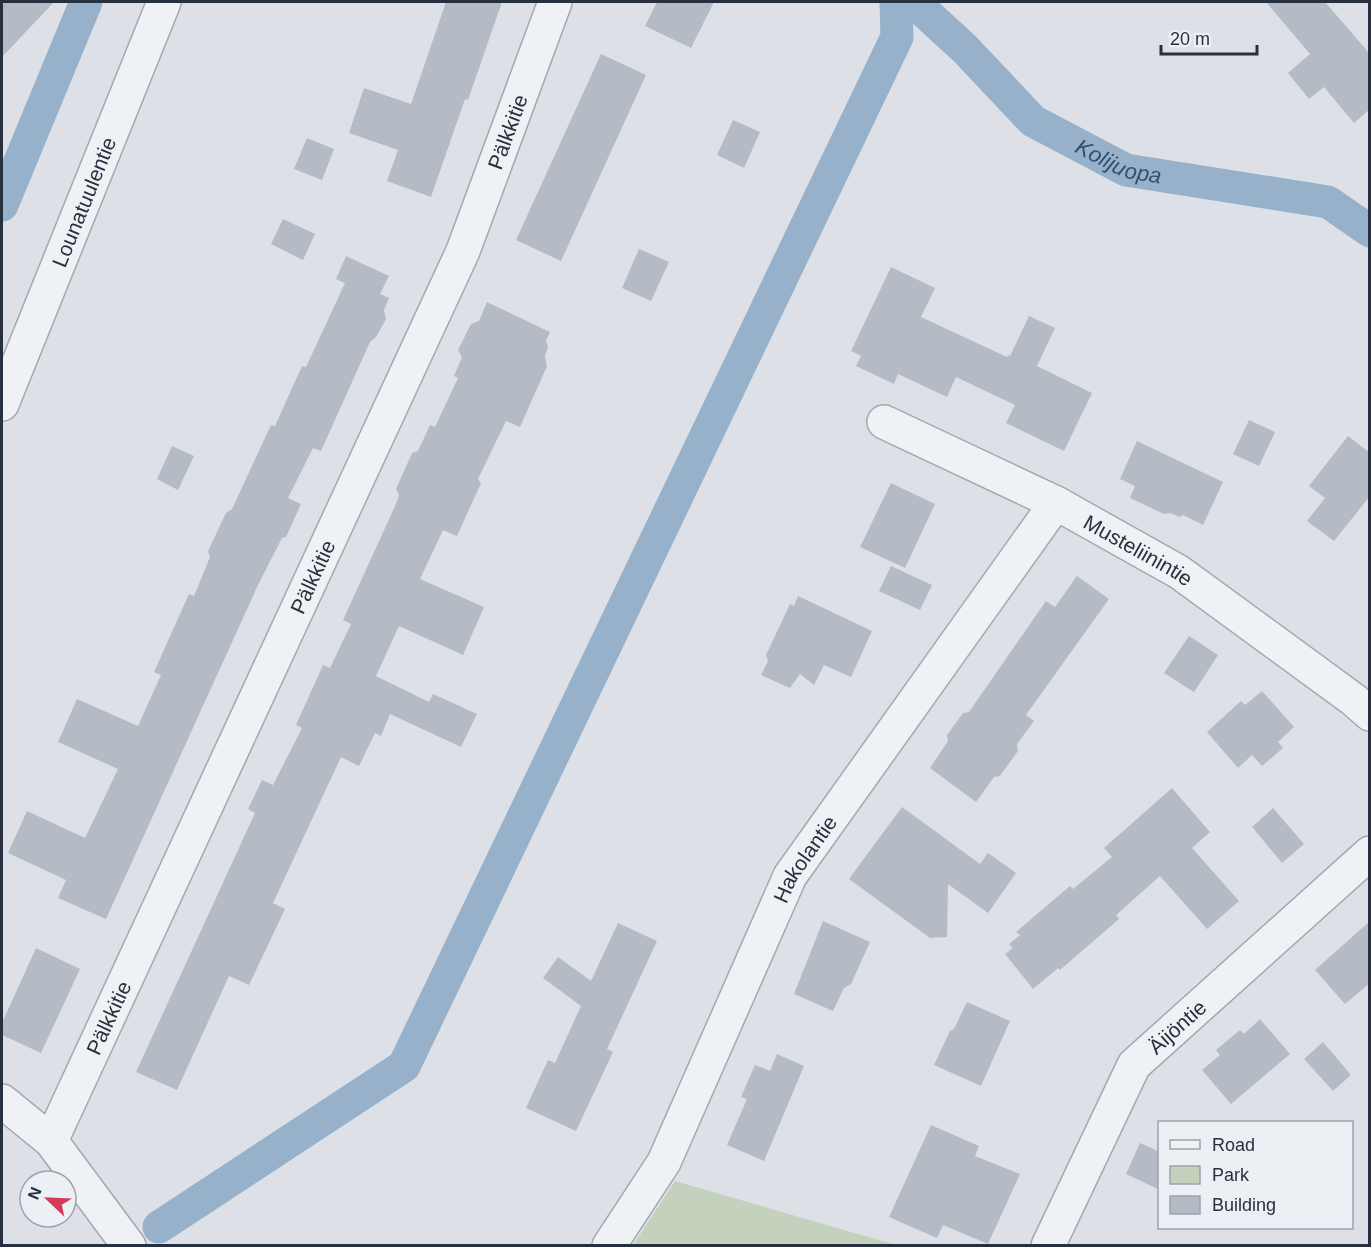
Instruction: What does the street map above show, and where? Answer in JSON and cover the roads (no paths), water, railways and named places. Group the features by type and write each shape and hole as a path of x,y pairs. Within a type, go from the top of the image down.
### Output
{"street":[{"name":"Lounatuulentie","path":"2,404 164,2"},
{"name":"Pälkkitie","path":"51,1141 463,251 555,2"},
{"name":"Musteliinintie","path":"884,422 1056,503 1179,572 1370,714"},
{"name":"Hakolantie","path":"609,1245 664,1162 790,876 1056,503"},
{"name":"Äijöntie","path":"1048,1245 1134,1065 1370,853"},
{"path":"2,1101 51,1141 129,1245"}],"waterway":[{"path":"2,205 86,2"},
{"path":"159,1227 404,1066 897,37 896,2"},
{"name":"Kolijuopa","path":"914,2 965,49 1033,121 1126,170 1328,202 1370,231"}]}
